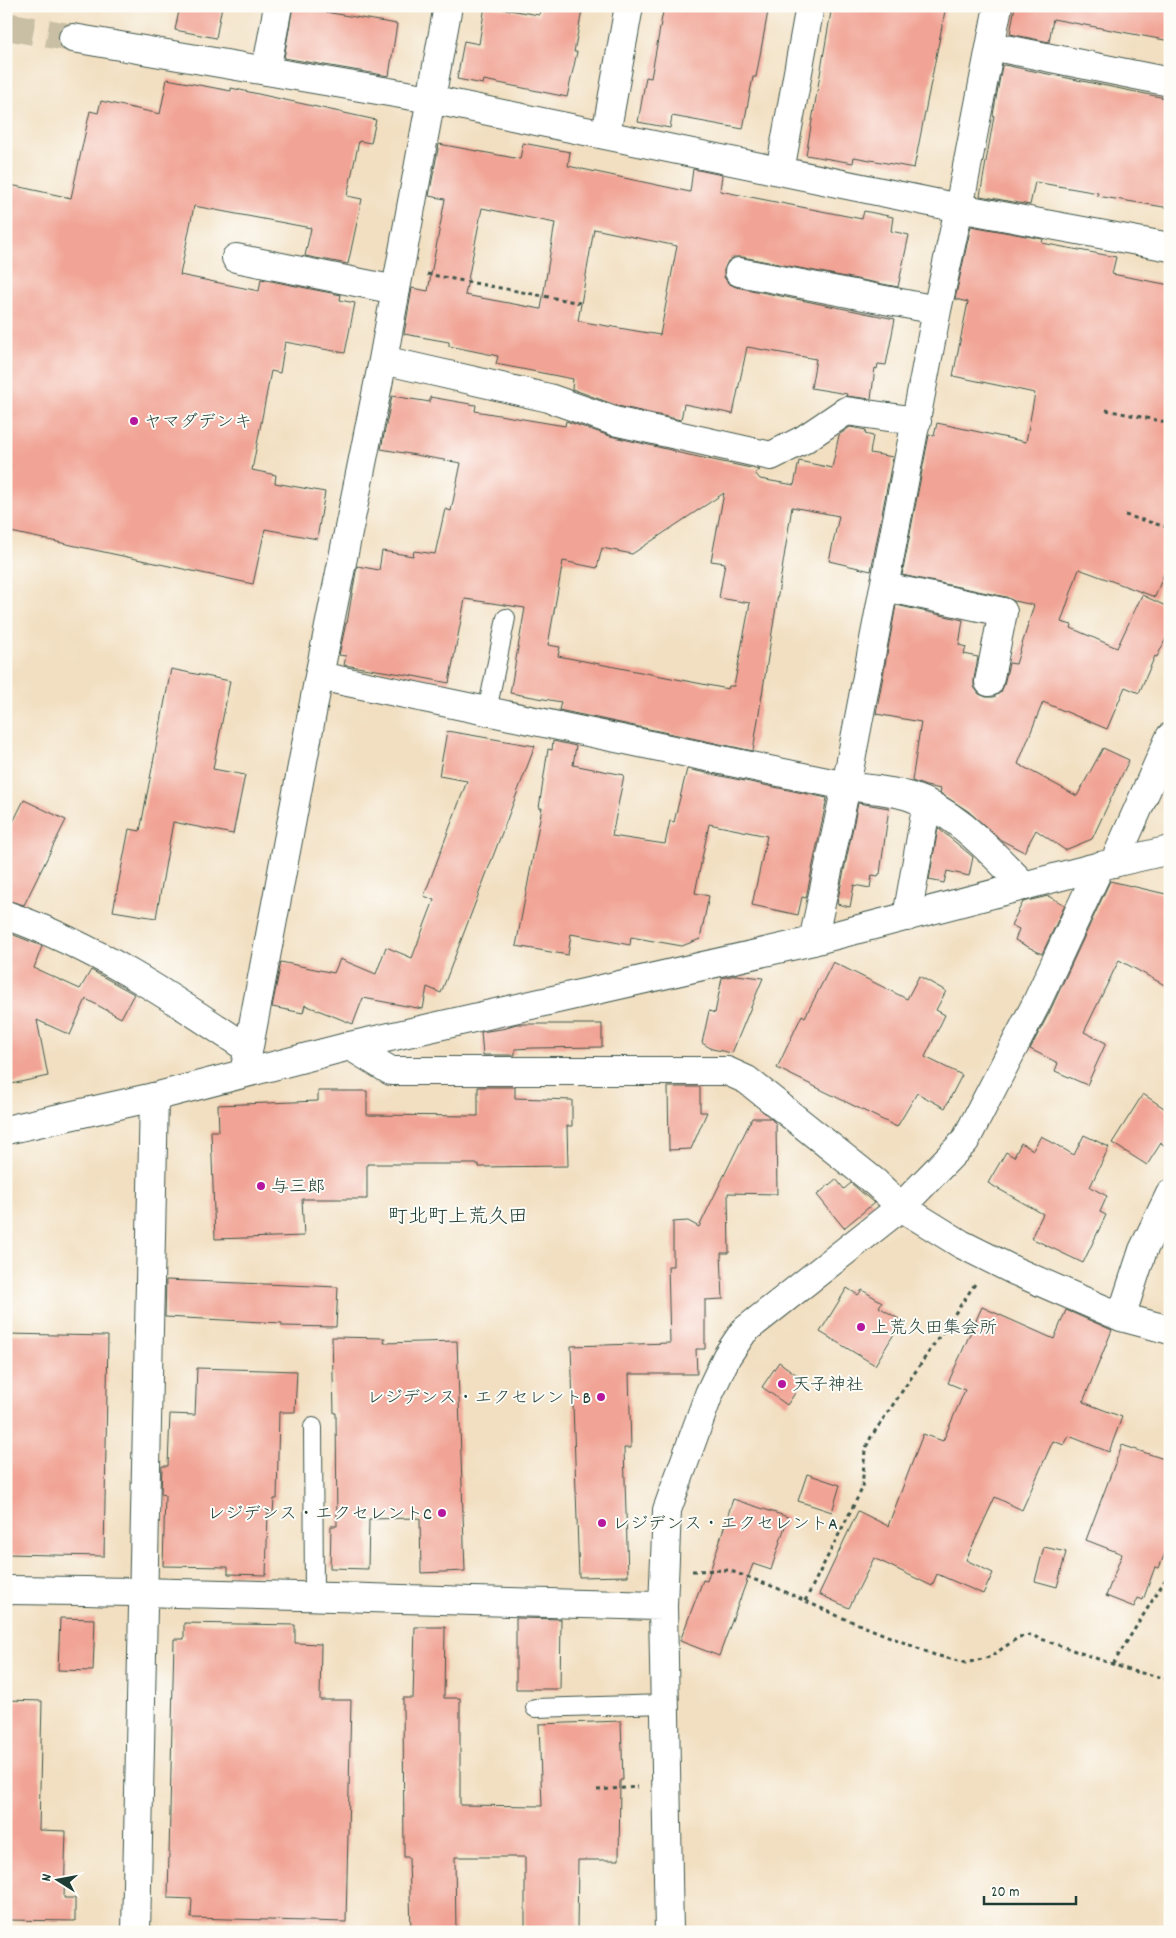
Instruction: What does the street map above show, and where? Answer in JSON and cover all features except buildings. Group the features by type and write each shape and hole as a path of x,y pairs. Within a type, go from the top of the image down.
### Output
{"street":[{"path":"266,71 278,6"},
{"path":"246,1061 319,676 383,360 448,6"},
{"path":"606,134 629,6"},
{"path":"780,171 810,6"},
{"path":"813,941 846,786 937,310 959,208 998,6"},
{"path":"72,38 430,99 959,208 1170,246"},
{"path":"991,46 1170,82"},
{"path":"236,258 398,279"},
{"path":"739,272 937,310"},
{"path":"383,360 550,398 614,422 771,456 803,440 846,411 917,421"},
{"path":"885,587 1003,612 989,682"},
{"path":"319,676 846,786 910,796 934,806 964,827 1025,886"},
{"path":"669,1932 663,1606 667,1510 709,1394 727,1356 744,1331 901,1207 965,1141 1107,865 1170,737"},
{"path":"907,917 927,803"},
{"path":"6,1130 154,1097 246,1061 350,1046 813,941 1170,850"},
{"path":"6,915 62,937 150,984 246,1061"},
{"path":"350,1046 390,1071 726,1070 747,1080 876,1183 901,1207 961,1244 992,1260 1121,1317 1170,1330"},
{"path":"136,1932 154,1097"},
{"path":"1121,1317 1143,1250 1170,1194"},
{"path":"6,1590 144,1591 663,1606"}],"lane":[{"path":"487,711 506,618"},
{"path":"313,1427 314,1597"},
{"path":"535,1708 665,1704"}],"path":[{"path":"398,279 580,304"},
{"path":"1106,410 1166,422 1170,425"},
{"path":"1125,515 1170,528"},
{"path":"805,1601 862,1489 865,1450 871,1437 992,1260"},
{"path":"665,1571 728,1570 777,1588 838,1616 935,1655 966,1663 990,1657 1019,1638 1030,1635 1132,1671 1170,1679"},
{"path":"1113,1664 1170,1572"},
{"path":"597,1790 666,1785"}],"tunnel":[{"path":"6,26 73,38"}],"place":[{"name":"ヤマダデンキ","path":"134,421"},
{"name":"与三郎","path":"261,1186"},
{"name":"上荒久田集会所","path":"861,1327"},
{"name":"天子神社","path":"782,1384"},
{"name":"レジデンス・エクセレントB","path":"601,1397"},
{"name":"レジデンス・エクセレントC","path":"442,1513"},
{"name":"レジデンス・エクセレントA","path":"602,1523"}],"district":[{"name":"町北町上荒久田","path":"458,1215"}]}
